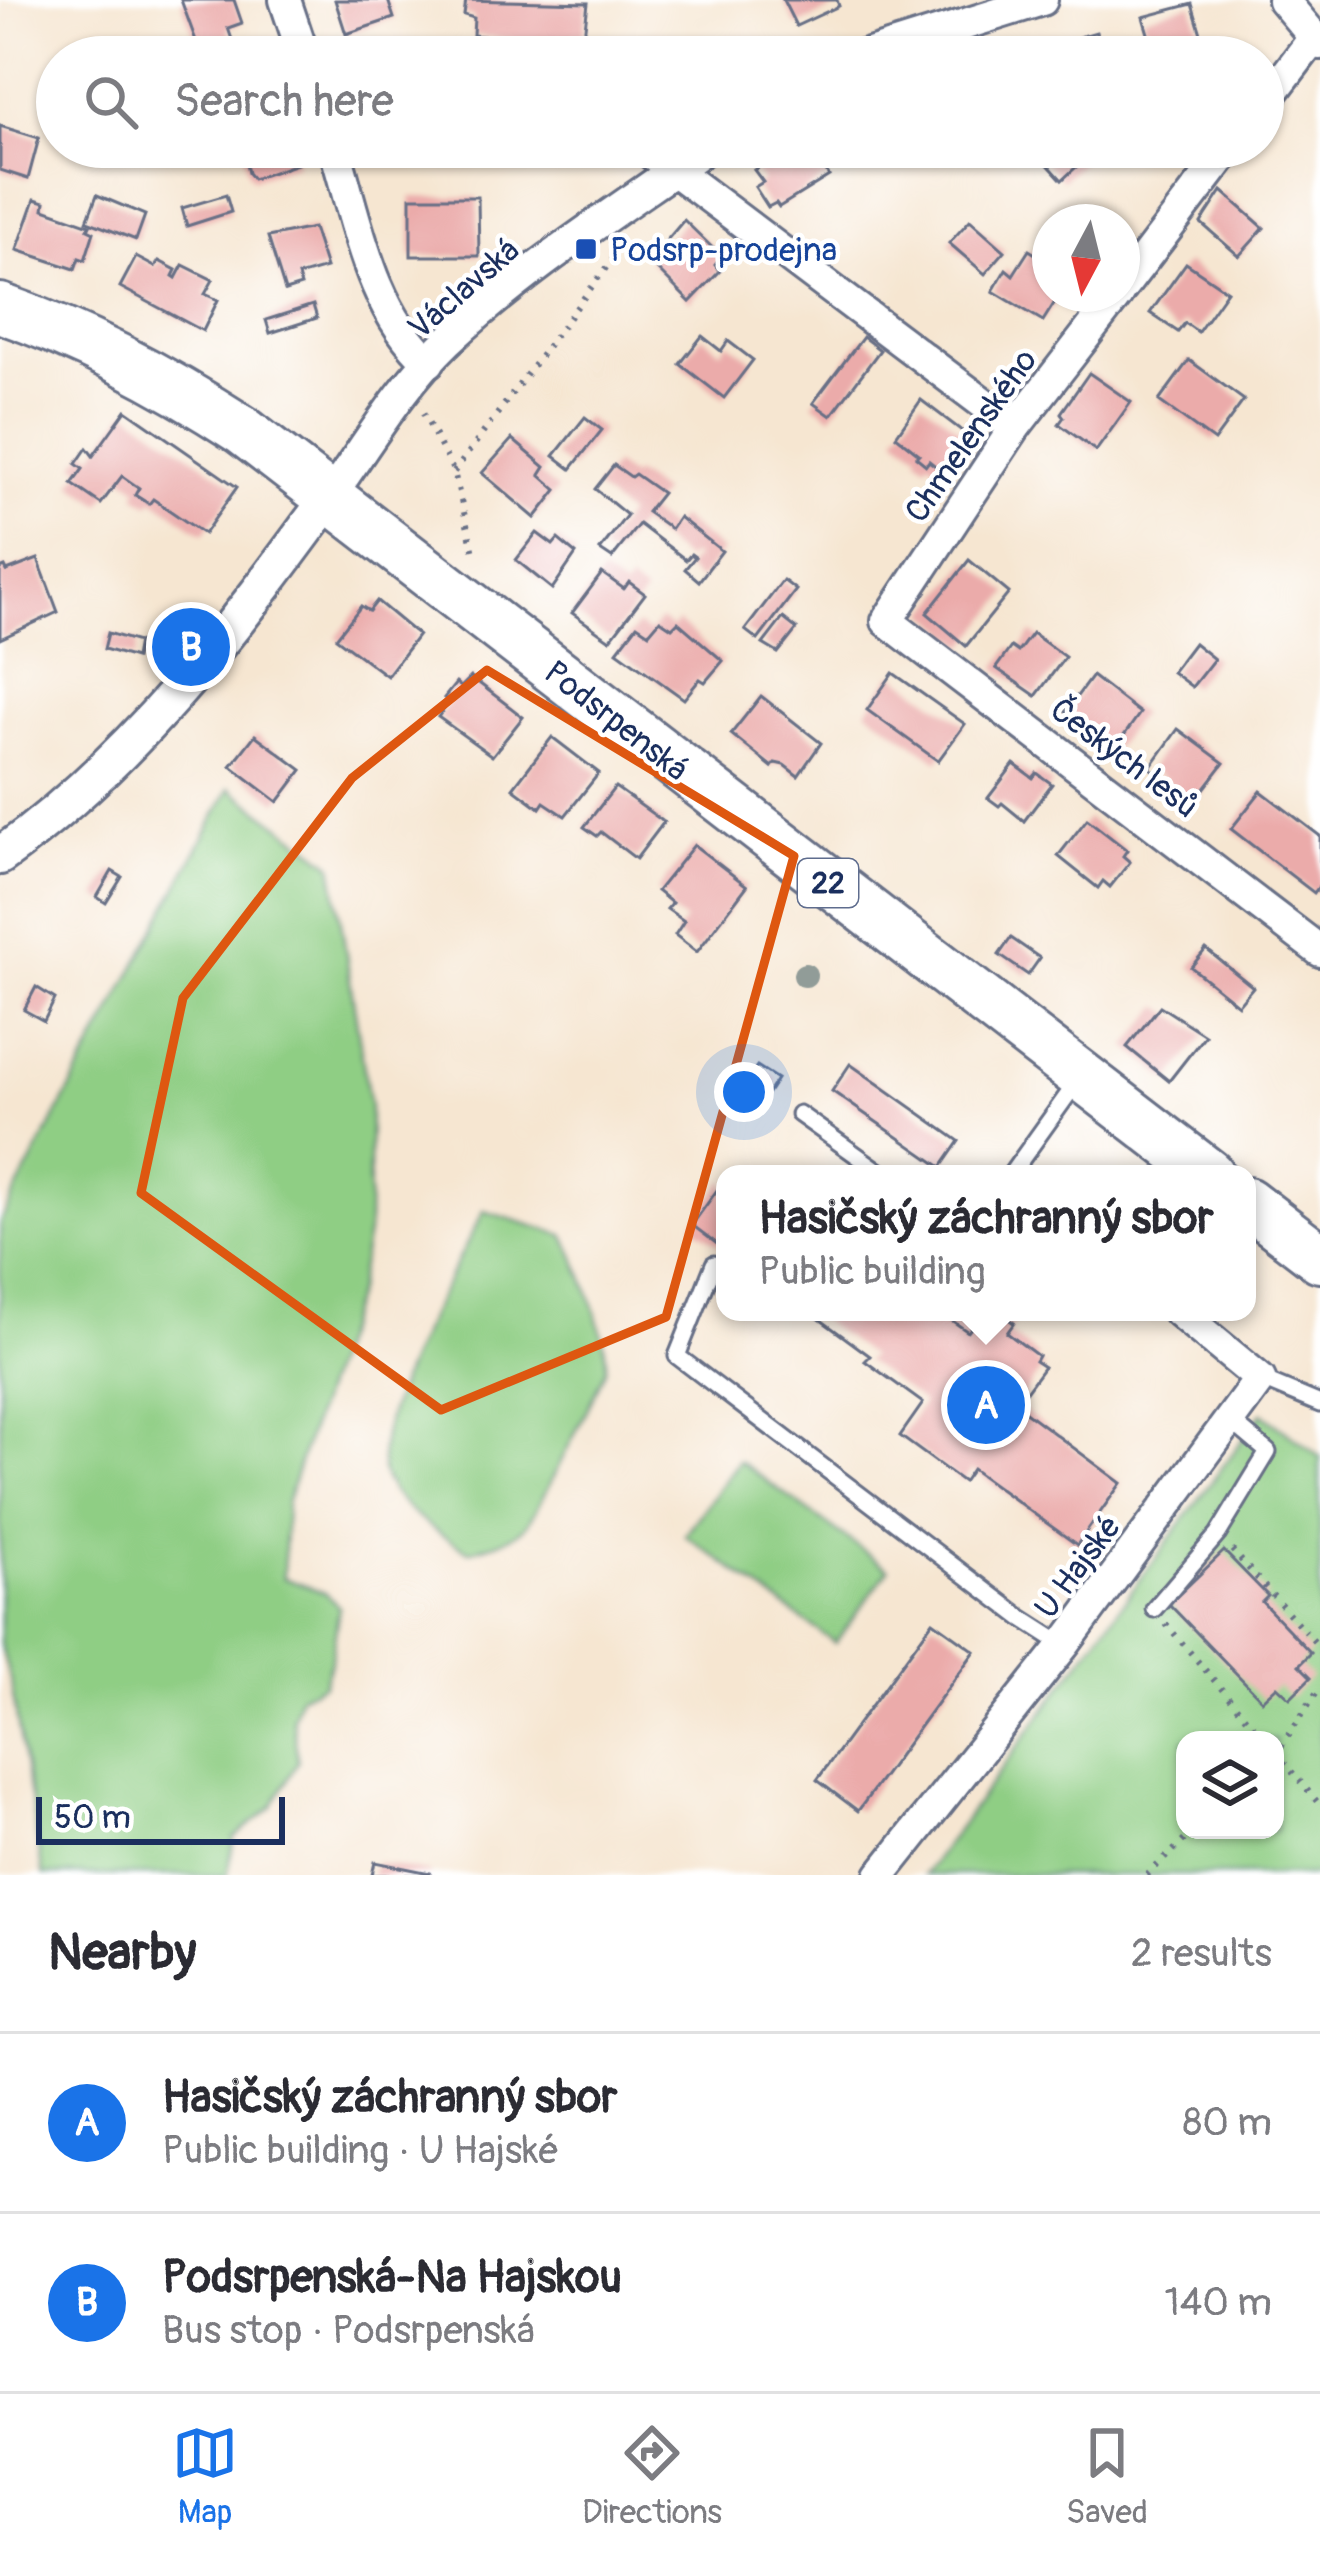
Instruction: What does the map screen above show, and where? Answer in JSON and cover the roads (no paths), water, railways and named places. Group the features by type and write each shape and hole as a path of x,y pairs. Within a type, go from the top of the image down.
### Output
{"main road":[{"name":"Podsrpenská","path":"0,308 83,340 150,373 242,430 1191,1165"},
{"path":"1256,1209 1320,1258"}],"street":[{"path":"285,0 297,36"},
{"path":"927,36 1042,0"},
{"path":"1283,0 1317,41 1284,80"},
{"path":"341,168 383,301 402,334 429,362"},
{"name":"Chmelenského","path":"1140,265 1215,168"},
{"path":"675,169 1016,427"},
{"name":"Václavská","path":"331,495 429,362 489,307 675,169"},
{"name":"Chmelenského","path":"886,621 1016,427 1104,312"},
{"path":"0,856 82,793 184,686 331,495"},
{"name":"Českých lesů","path":"886,621 1320,951"},
{"path":"1190,1321 1260,1379"},
{"name":"U Hajské","path":"881,1875 1064,1645 1260,1379"}],"lane":[{"path":"1017,1165 1080,1076"},
{"path":"799,1114 870,1165"},
{"path":"714,1264 677,1355 1008,1608 1064,1645"},
{"path":"1260,1379 1320,1404"},
{"path":"1154,1609 1218,1534 1268,1452 1230,1420"}],"place":[{"name":"Podsrp-prodejna","path":"586,249"},
{"name":"Podsrpenská-Na Hajskou","path":"191,647"},
{"name":"Hasičský záchranný sbor","path":"986,1405"}]}
